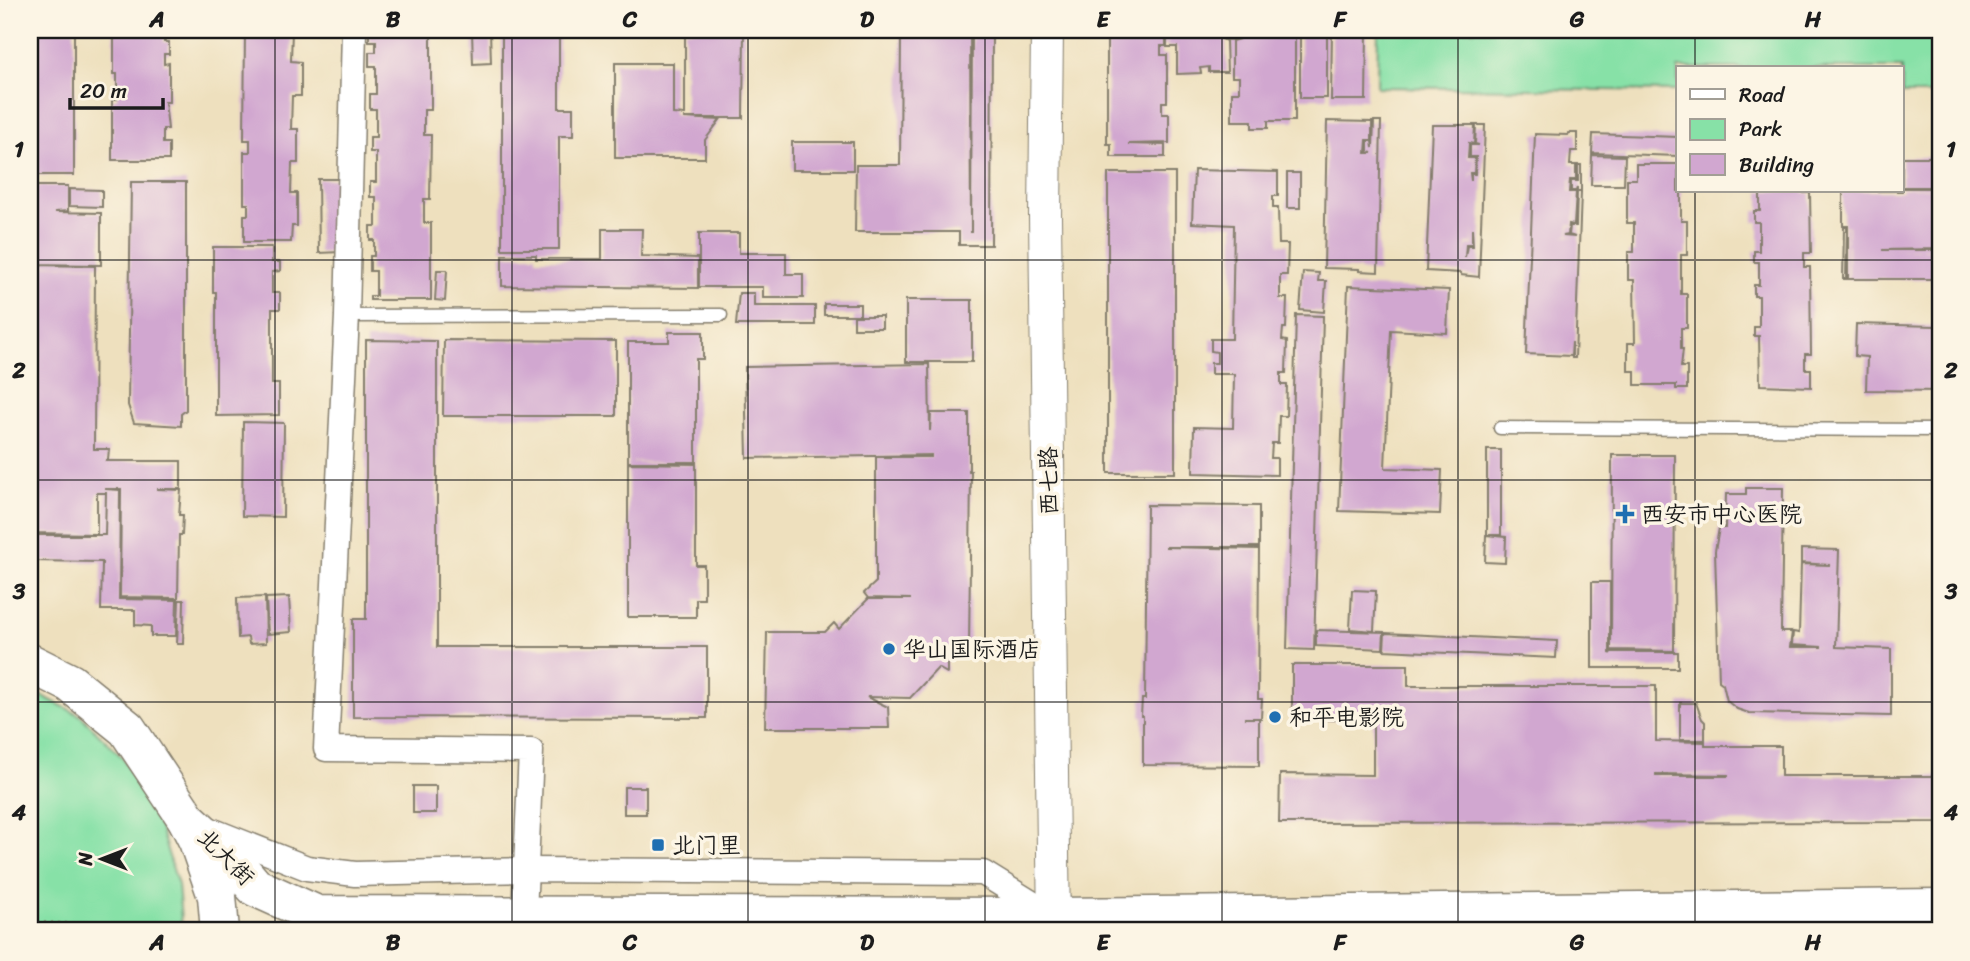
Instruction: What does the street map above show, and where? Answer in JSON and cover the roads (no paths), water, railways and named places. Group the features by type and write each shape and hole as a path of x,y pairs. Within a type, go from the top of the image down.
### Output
{"main road":[{"name":"北大街","path":"30,663 70,683 127,729 187,819 207,864 217,896 220,930"},
{"name":"北大街","path":"187,819 232,860 255,887 317,915 524,914 1054,924 1940,908"}],"street":[{"path":"354,30 347,316 326,749 531,751 524,914"},
{"name":"西七路","path":"1047,30 1045,218 1054,924"},
{"path":"187,819 307,868 355,874 526,870 983,873 1054,924"}],"lane":[{"path":"347,316 721,315"},
{"path":"1500,428 1940,430"}],"place":[{"name":"西安市中心医院","path":"1625,514"},
{"name":"华山国际酒店","path":"889,649"},
{"name":"和平电影院","path":"1275,717"},
{"name":"北门里","path":"658,845"}]}
